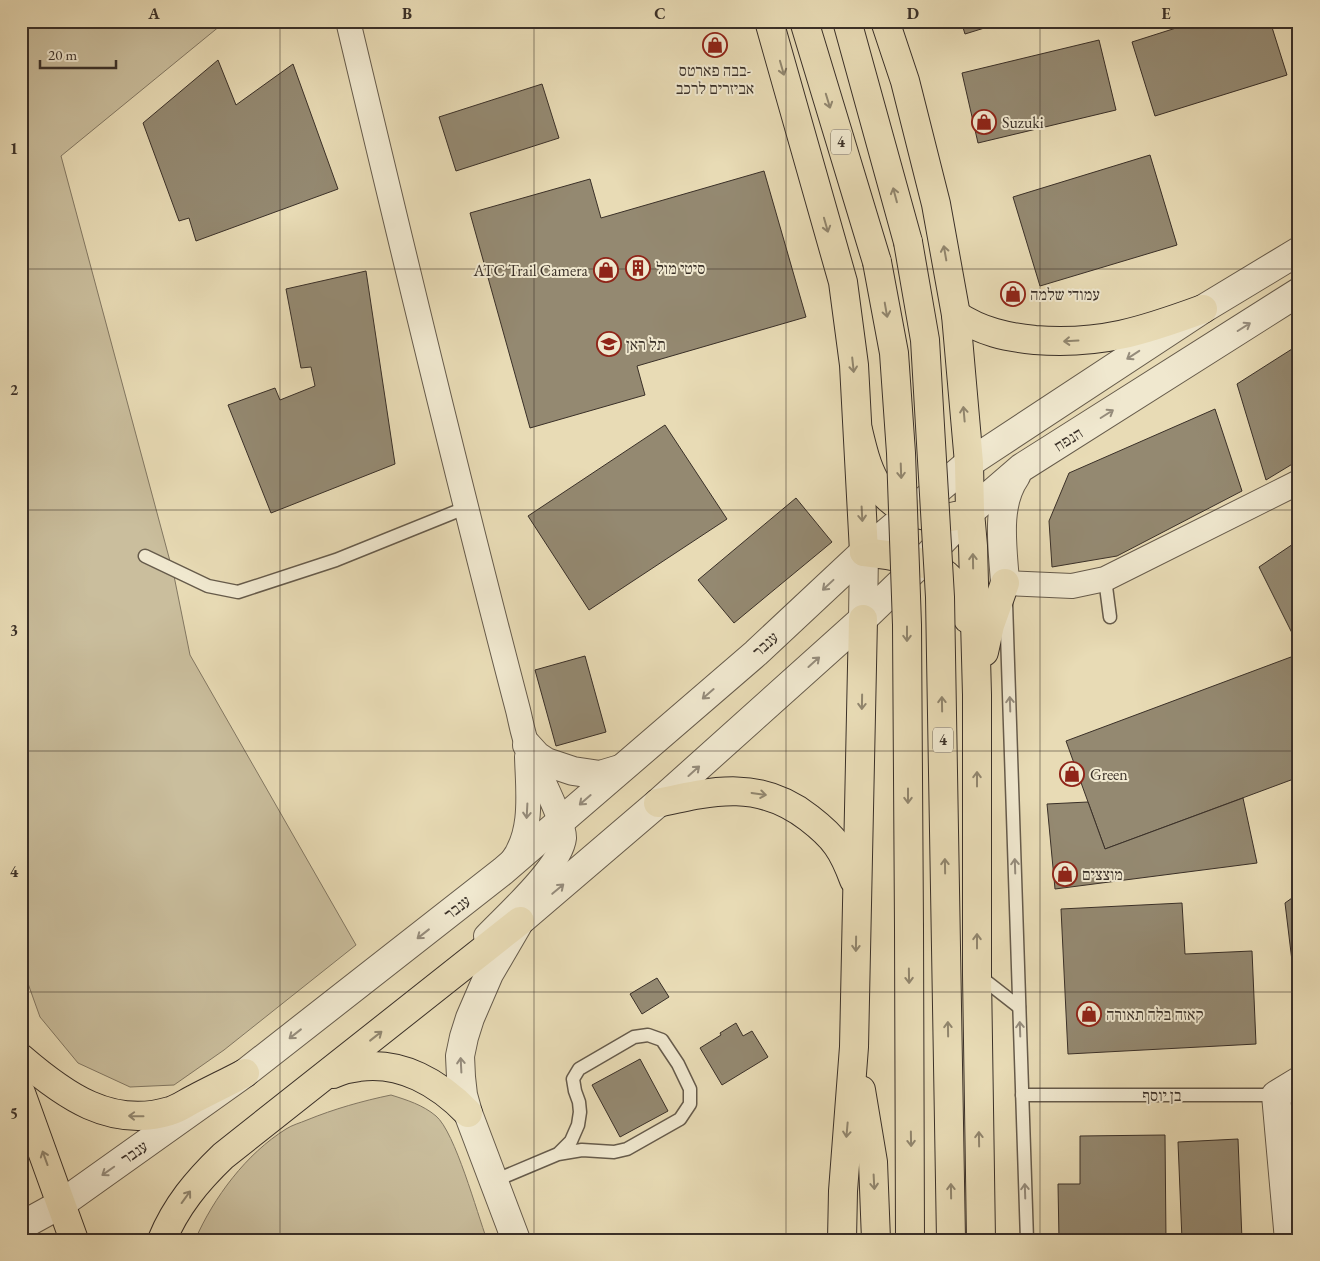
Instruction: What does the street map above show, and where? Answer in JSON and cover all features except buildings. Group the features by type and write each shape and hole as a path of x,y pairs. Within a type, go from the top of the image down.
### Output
{"main road":[{"path":"769,21 843,282 854,365 864,552 897,557 936,568 945,574 958,589 975,645"},
{"name":"4","path":"804,21 878,262 894,353 901,453 906,606 912,1194 910,1240"},
{"name":"4","path":"846,21 908,242 925,340 940,597 951,1240"},
{"path":"885,21 905,81 936,204 956,315 969,463 976,695 977,975 981,1240"},
{"path":"902,21 905,81"},
{"path":"956,315 972,325 1015,338 1064,342 1116,336 1155,326 1203,309"},
{"path":"858,430 864,456 877,487 892,503 910,512 930,517 955,518 970,512"},
{"path":"976,695 985,645 1005,583"},
{"path":"842,1240 842,1192 854,1047 863,618"},
{"path":"658,803 699,794 735,792 766,795 782,801 800,811 833,838 845,858 854,879 857,896"},
{"path":"162,1240 172,1218 198,1180 222,1156 520,920"},
{"path":"854,1047 873,1162 876,1240"},
{"path":"21,1058 50,1083 68,1095 101,1111 120,1115 144,1116 171,1111 245,1073"},
{"path":"316,1083 338,1071 366,1066 388,1067 417,1076 436,1086 449,1094 468,1113"},
{"path":"21,1093 74,1240"},
{"path":"826,1240 842,1192"}],"street":[{"path":"348,21 465,508 527,745 560,821 564,835 556,858 545,874 439,986"},
{"path":"516,1240 468,1113 461,1077 460,1056 470,1018 489,974 520,920 658,803 863,618 864,552 910,512 969,463 1203,309 1299,251"},
{"name":"הנפח","path":"863,618 920,564 970,512 1021,468 1299,292"},
{"path":"1021,468 1010,487 1003,507 1002,529 1005,583 1072,586 1105,579 1299,482"},
{"name":"ענבר","path":"21,1226 61,1204 245,1073 503,871 756,653 864,552"},
{"path":"527,745 537,756 557,766 600,775 620,769"},
{"path":"503,871 513,858 525,835 528,805 527,745"},
{"path":"1289,1240 1276,1095 1299,1081"}],"lane":[{"path":"145,556 208,586 238,592 336,560 465,508"},
{"path":"1105,579 1110,616"},
{"path":"1005,583 1027,1240"},
{"path":"977,975 1019,1007"},
{"path":"494,1182 558,1154 582,1150 614,1152 627,1149 680,1119 690,1104 690,1089 678,1064 662,1040 648,1035 634,1037 579,1069 574,1079 580,1112 578,1125 571,1141 558,1154"},
{"name":"בן יוסף","path":"1022,1095 1276,1095"}],"shaded area":[{"path":"21,21 226,21 61,156 174,576 190,655 356,945 224,1050 174,1085 130,1087 78,1063 40,1017 21,964"},
{"path":"391,1095 426,1109 436,1116 443,1125 458,1155 487,1240 195,1240 212,1208 233,1178 271,1139 288,1128 317,1116"}],"place":[{"name":"בבה פארטס- אביזרים לרכב","path":"715,45"},
{"name":"Suzuki","path":"984,122"},
{"name":"סיטי מול","path":"638,268"},
{"name":"ATC Trail Camera","path":"606,270"},
{"name":"עמודי שלמה","path":"1013,294"},
{"name":"תל ראן","path":"609,344"},
{"name":"Green","path":"1072,774"},
{"name":"מוצצים","path":"1065,874"},
{"name":"קאזה בלה תאורה","path":"1089,1014"}]}
